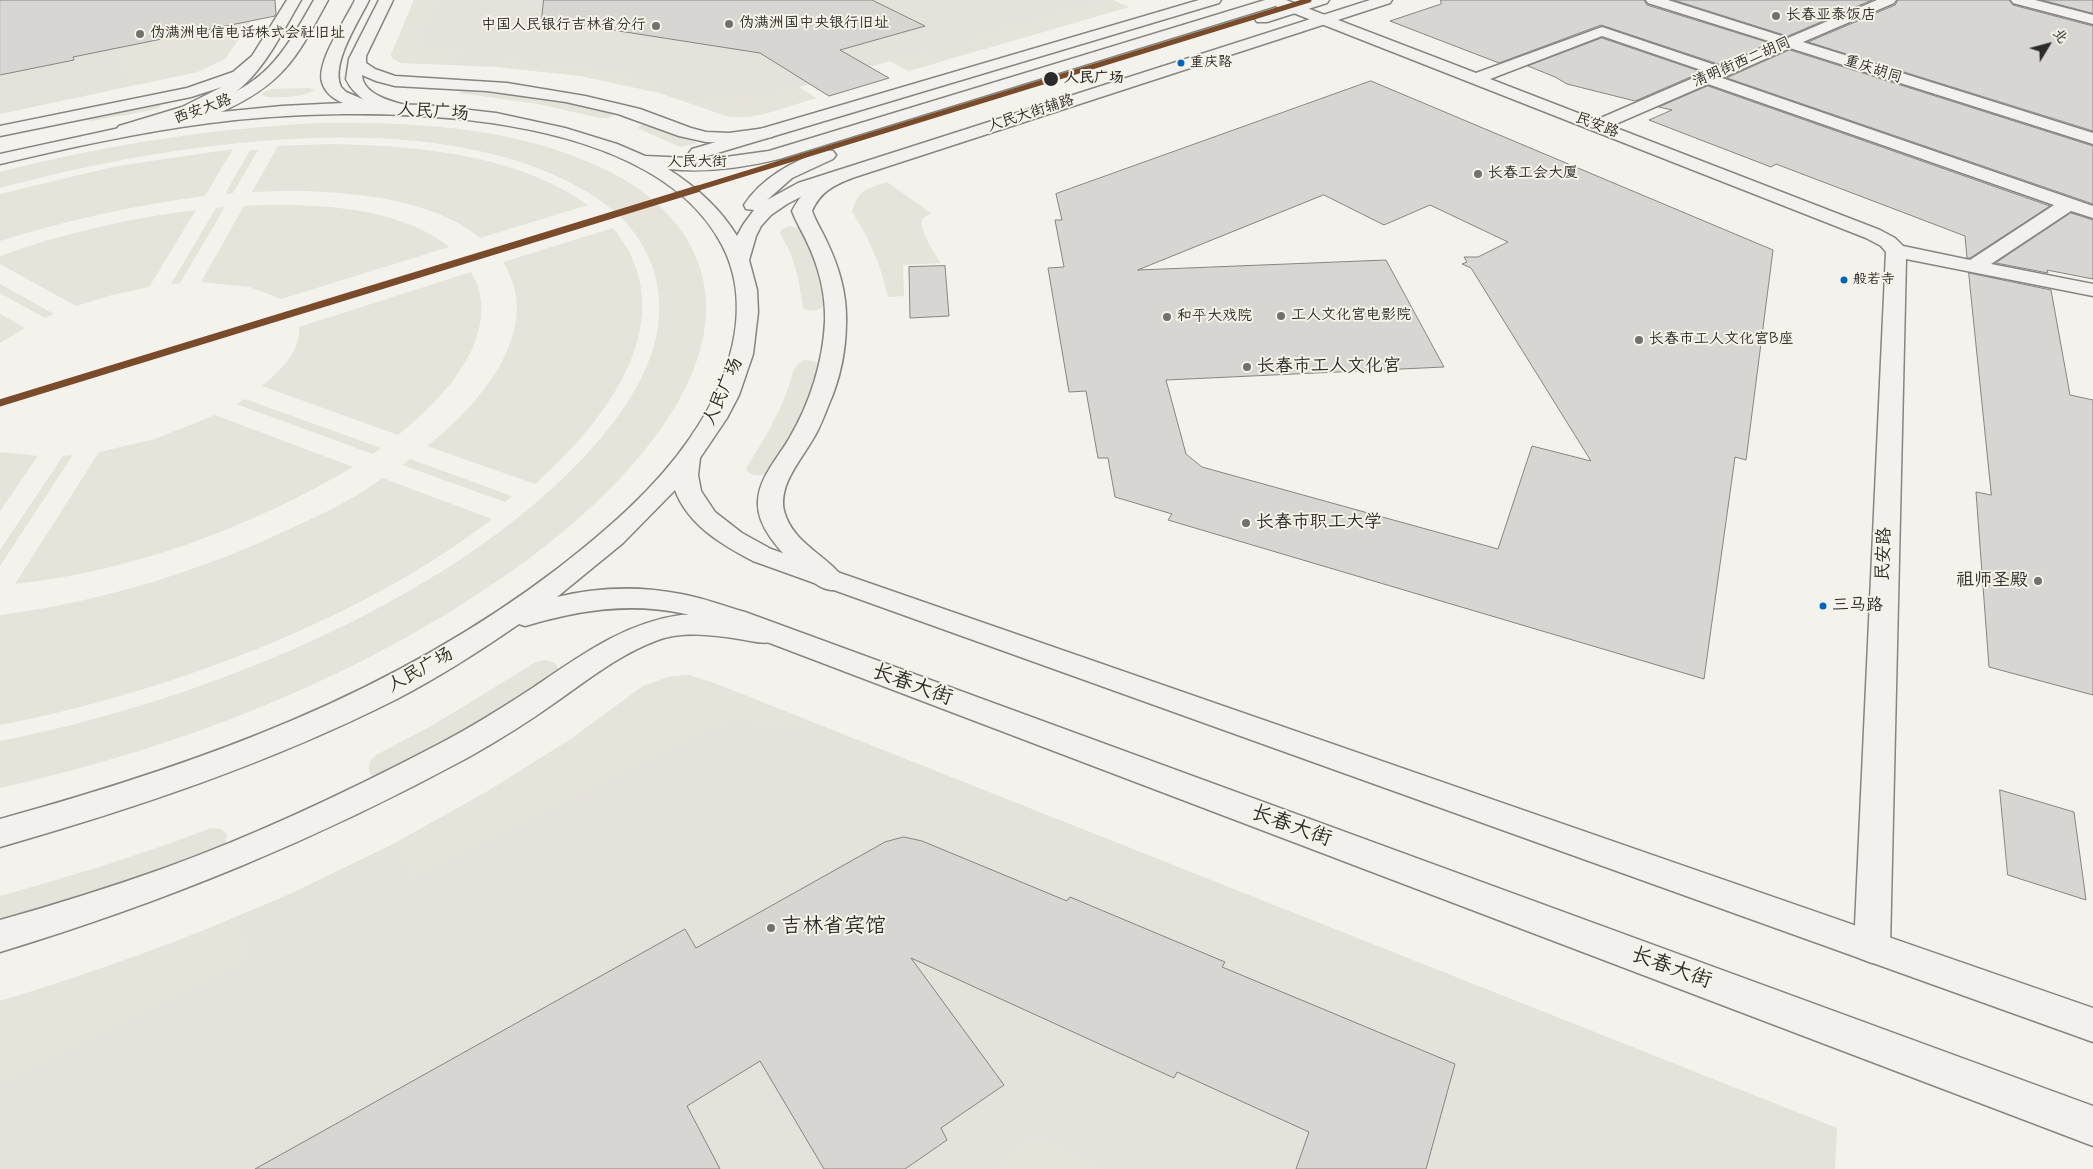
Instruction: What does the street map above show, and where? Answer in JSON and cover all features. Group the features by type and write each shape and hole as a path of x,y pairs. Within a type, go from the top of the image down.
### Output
{"main road":[{"path":"114,133 173,117 231,88 253,65 294,0"},
{"name":"西安大路","path":"158,126 233,100 269,76 282,64 321,0"},
{"path":"362,0 332,57 328,70 328,81 343,97 358,104 394,110"},
{"path":"386,0 359,56 354,69 354,76 363,93 394,110"},
{"path":"623,153 656,156 695,153 782,129 1214,0"},
{"name":"人民大街辅路","path":"737,255 758,217 789,194 805,187 1323,10 1385,0"},
{"name":"重庆胡同","path":"1653,0 2093,139"},
{"name":"清明街西二胡同","path":"1596,126 1889,0"},
{"path":"2018,0 2093,20"},
{"path":"737,255 745,218 753,204 775,180 797,167 1281,2"},
{"name":"民安路","path":"1281,2 1323,10 1476,79 1873,234 1888,242 1896,251 2093,290"},
{"name":"人民大街","path":"623,153 666,164 706,166 729,164 773,155 1281,2"},
{"path":"1476,79 1602,32 1714,75 2093,212"},
{"path":"359,56 358,65 366,72 382,79 474,85 553,94 625,110 705,137 736,138 782,129"},
{"path":"0,131 191,92 239,75 253,65"},
{"name":"人民广场","path":"0,158 114,133 158,126 286,112 394,110 440,112 511,121 575,136 623,153 679,184 715,218 737,255 746,284 748,309 746,336 739,365 726,396 708,429 688,458 654,498 610,541 522,610 398,684 328,719 250,753 166,784 79,812 0,833"},
{"path":"832,582 786,538 771,510 771,500 777,480 801,439 819,402 830,366 835,332 835,302 829,273 820,247 806,223 802,210 811,193 823,184 846,174"},
{"path":"1974,266 2068,204"},
{"name":"民安路","path":"1872,947 1896,251"},
{"path":"688,458 685,479 688,491 703,515 721,533 762,555 832,582 2093,1025"},
{"name":"长春大街","path":"482,635 539,611 570,603 607,599 673,602 735,619 2093,1126"},
{"path":"0,936 67,917 174,881 276,840 369,796 531,704 601,655 655,631 681,626 708,625 776,635"}],"shaded area":[{"path":"0,0 265,0 225,59 197,72 0,114"},
{"path":"414,0 1112,0 1129,7 908,71 890,61 799,87 816,98 761,114 729,117 659,93 581,76 497,67 401,63 392,58 391,55"},
{"path":"414,0 438,0 420,46 468,52 452,64 401,63 392,58 391,55"},
{"path":"1102,0 1112,0 1129,7 981,50 961,40"},
{"path":"248,26 225,59 197,72 131,86 113,53"},
{"path":"925,51 944,61 908,71 890,61"},
{"path":"506,59 592,69 660,83 648,90 581,76 497,67"},
{"path":"798,87 816,98 772,112 748,117 724,115 695,104 713,94 751,98"},
{"path":"309,88 314,90 290,97 268,97 263,96 262,93 272,89"},
{"path":"466,88 549,97 615,112 615,114 609,118 600,118 538,104 459,93"},
{"path":"159,104 161,107 92,121 82,119"},
{"path":"316,123 424,126 496,135 566,153 600,167 636,187 668,214 685,236 703,281 705,326 693,371 670,415 640,456 605,494 569,527 534,555 474,597 346,669 279,699 211,726 141,750 71,771 0,788 0,741 75,724 154,701 234,674 313,640 389,602 461,559 526,511 583,458 617,418 644,372 656,338 659,298 656,279 642,244 631,228 601,201 538,168 466,148 388,139 306,138 223,145 143,156 68,171 0,188 0,172 39,162 117,146 196,134"},
{"path":"644,123 696,142 695,144 680,147 637,128"},
{"path":"332,144 398,147 465,156 529,174 560,188 588,205 480,238 458,223 432,211 403,203 339,193 308,191 252,192 278,146"},
{"path":"233,149 205,196 101,214 50,226 0,241 0,194 117,166"},
{"path":"250,150 258,150 233,193 225,194"},
{"path":"887,182 931,213 922,219 923,231 940,263 903,265 904,296 888,297 874,253 865,233 852,212 857,199 864,191"},
{"path":"295,205 351,210 378,215 404,222 428,233 449,247 281,299 250,287 201,282 244,206"},
{"path":"225,207 180,283 171,284 216,208"},
{"path":"196,210 149,287 112,295 76,306 0,264 0,256 72,233 146,217"},
{"path":"789,226 800,228 813,255 826,302 825,306 820,309 803,308 798,277 790,252 780,233 781,230"},
{"path":"613,228 634,262 642,297 640,332 628,366 610,399 588,430 562,459 535,484 427,446 467,410 485,388 501,364 512,339 517,313 514,288 503,262"},
{"path":"469,255 472,258 315,307 312,303"},
{"path":"471,272 480,295 481,318 475,341 465,363 450,384 433,404 398,435 262,386 276,374 293,353 297,345 299,327"},
{"path":"0,284 54,314 45,318 0,293"},
{"path":"0,314 25,328 0,343"},
{"path":"804,360 815,361 821,366 809,401 792,438 768,473 751,474 746,470 748,465 776,417 795,368"},
{"path":"245,399 381,448 373,454 236,404"},
{"path":"215,415 353,467 274,509 190,543 104,569 60,578 15,584 99,452 155,439"},
{"path":"0,452 38,456 0,511"},
{"path":"73,455 0,566 0,550 63,456"},
{"path":"410,459 512,496 505,502 402,465"},
{"path":"382,478 492,519 440,556 383,590 321,621 258,649 127,694 0,725 0,615 76,602 114,593 189,570 261,542 319,515 352,498"},
{"path":"546,660 555,663 558,668 557,675 448,744 377,777 370,774 370,763 376,755 433,725 536,662"},
{"name":"吉林省宾馆","path":"688,675 714,683 1837,1128 1835,1169 0,1169 0,1001 59,983 179,941 292,893 395,843 488,791 571,739 643,686 669,677"},
{"path":"688,675 714,683 810,721 805,728 736,722 714,727 411,878 395,843 488,791 571,739 643,686 669,677"},
{"path":"211,828 221,829 227,834 226,843 217,852 0,925 0,896 106,865"},
{"path":"238,916 252,958 0,1083 0,1001 120,962"},
{"path":"1043,1139 1104,1169 990,1169 1026,1140"}],"building":[{"name":"伪满洲电信电话株式会社旧址","path":"0,0 275,0 276,14 275,16 73,57 74,60 0,75"},
{"name":"伪满洲国中央银行旧址","path":"544,0 872,0 925,26 840,50 889,78 829,96 760,53 542,19"},
{"path":"1441,0 1644,0 1647,5 1770,43 1721,65 1601,25 1499,63 1390,21 1441,4"},
{"name":"长春亚泰饭店","path":"1674,0 1872,0 1788,36"},
{"path":"1898,0 2009,0 2013,5 2093,26 2093,131 1808,42 1895,5"},
{"path":"2042,0 2093,0 2093,13"},
{"path":"1602,38 1702,72 1635,101 1567,84 1528,66"},
{"path":"1790,50 2093,146 2093,204 1727,78"},
{"path":"1371,81 1773,250 1746,460 1735,457 1704,679 1168,520 1172,514 1115,497 1108,458 1098,458 1086,391 1069,392 1048,268 1064,267 1055,220 1062,220 1056,194","holes":["1324,195 1384,225 1430,205 1508,242 1478,257 1464,257 1467,262 1462,264 1471,268 1591,461 1532,446 1498,549 1202,467 1186,454 1166,380 1444,367 1386,260 1138,270"]},
{"path":"1708,86 2050,206 1970,258 1967,258 1965,236 1776,164 1771,167 1649,120 1672,110 1659,107"},
{"path":"2071,213 2093,220 2093,279 1996,263"},
{"path":"945,266 949,316 910,318 909,267"},
{"path":"1969,273 2051,290 2070,395 2093,400 2093,695 1989,667 1976,492 1991,495"},
{"path":"2000,790 2074,812 2086,900 2008,875"},
{"path":"904,837 922,841 1067,901 1070,897 1225,962 1222,967 1455,1064 1426,1169 1296,1169 1309,1132 1177,1072 1174,1078 911,958 1004,1085 941,1128 947,1140 905,1169 824,1169 760,1061 687,1106 720,1169 255,1169 685,929 696,948 885,842"}],"transit line":[{"path":"0,403 1309,0"}],"place":[{"name":"长春亚泰饭店","path":"1776,16"},
{"name":"伪满洲国中央银行旧址","path":"729,24"},
{"name":"中国人民银行吉林省分行","path":"656,26"},
{"name":"伪满洲电信电话株式会社旧址","path":"140,34"},
{"name":"重庆路","path":"1181,63"},
{"name":"人民广场","path":"1051,79"},
{"name":"长春工会大厦","path":"1478,174"},
{"name":"般若寺","path":"1844,280"},
{"name":"工人文化宫电影院","path":"1281,316"},
{"name":"和平大戏院","path":"1167,317"},
{"name":"长春市工人文化宫B座","path":"1639,340"},
{"name":"长春市工人文化宫","path":"1247,367"},
{"name":"长春市职工大学","path":"1246,523"},
{"name":"祖师圣殿","path":"2038,581"},
{"name":"三马路","path":"1823,606"},
{"name":"吉林省宾馆","path":"771,928"}]}
